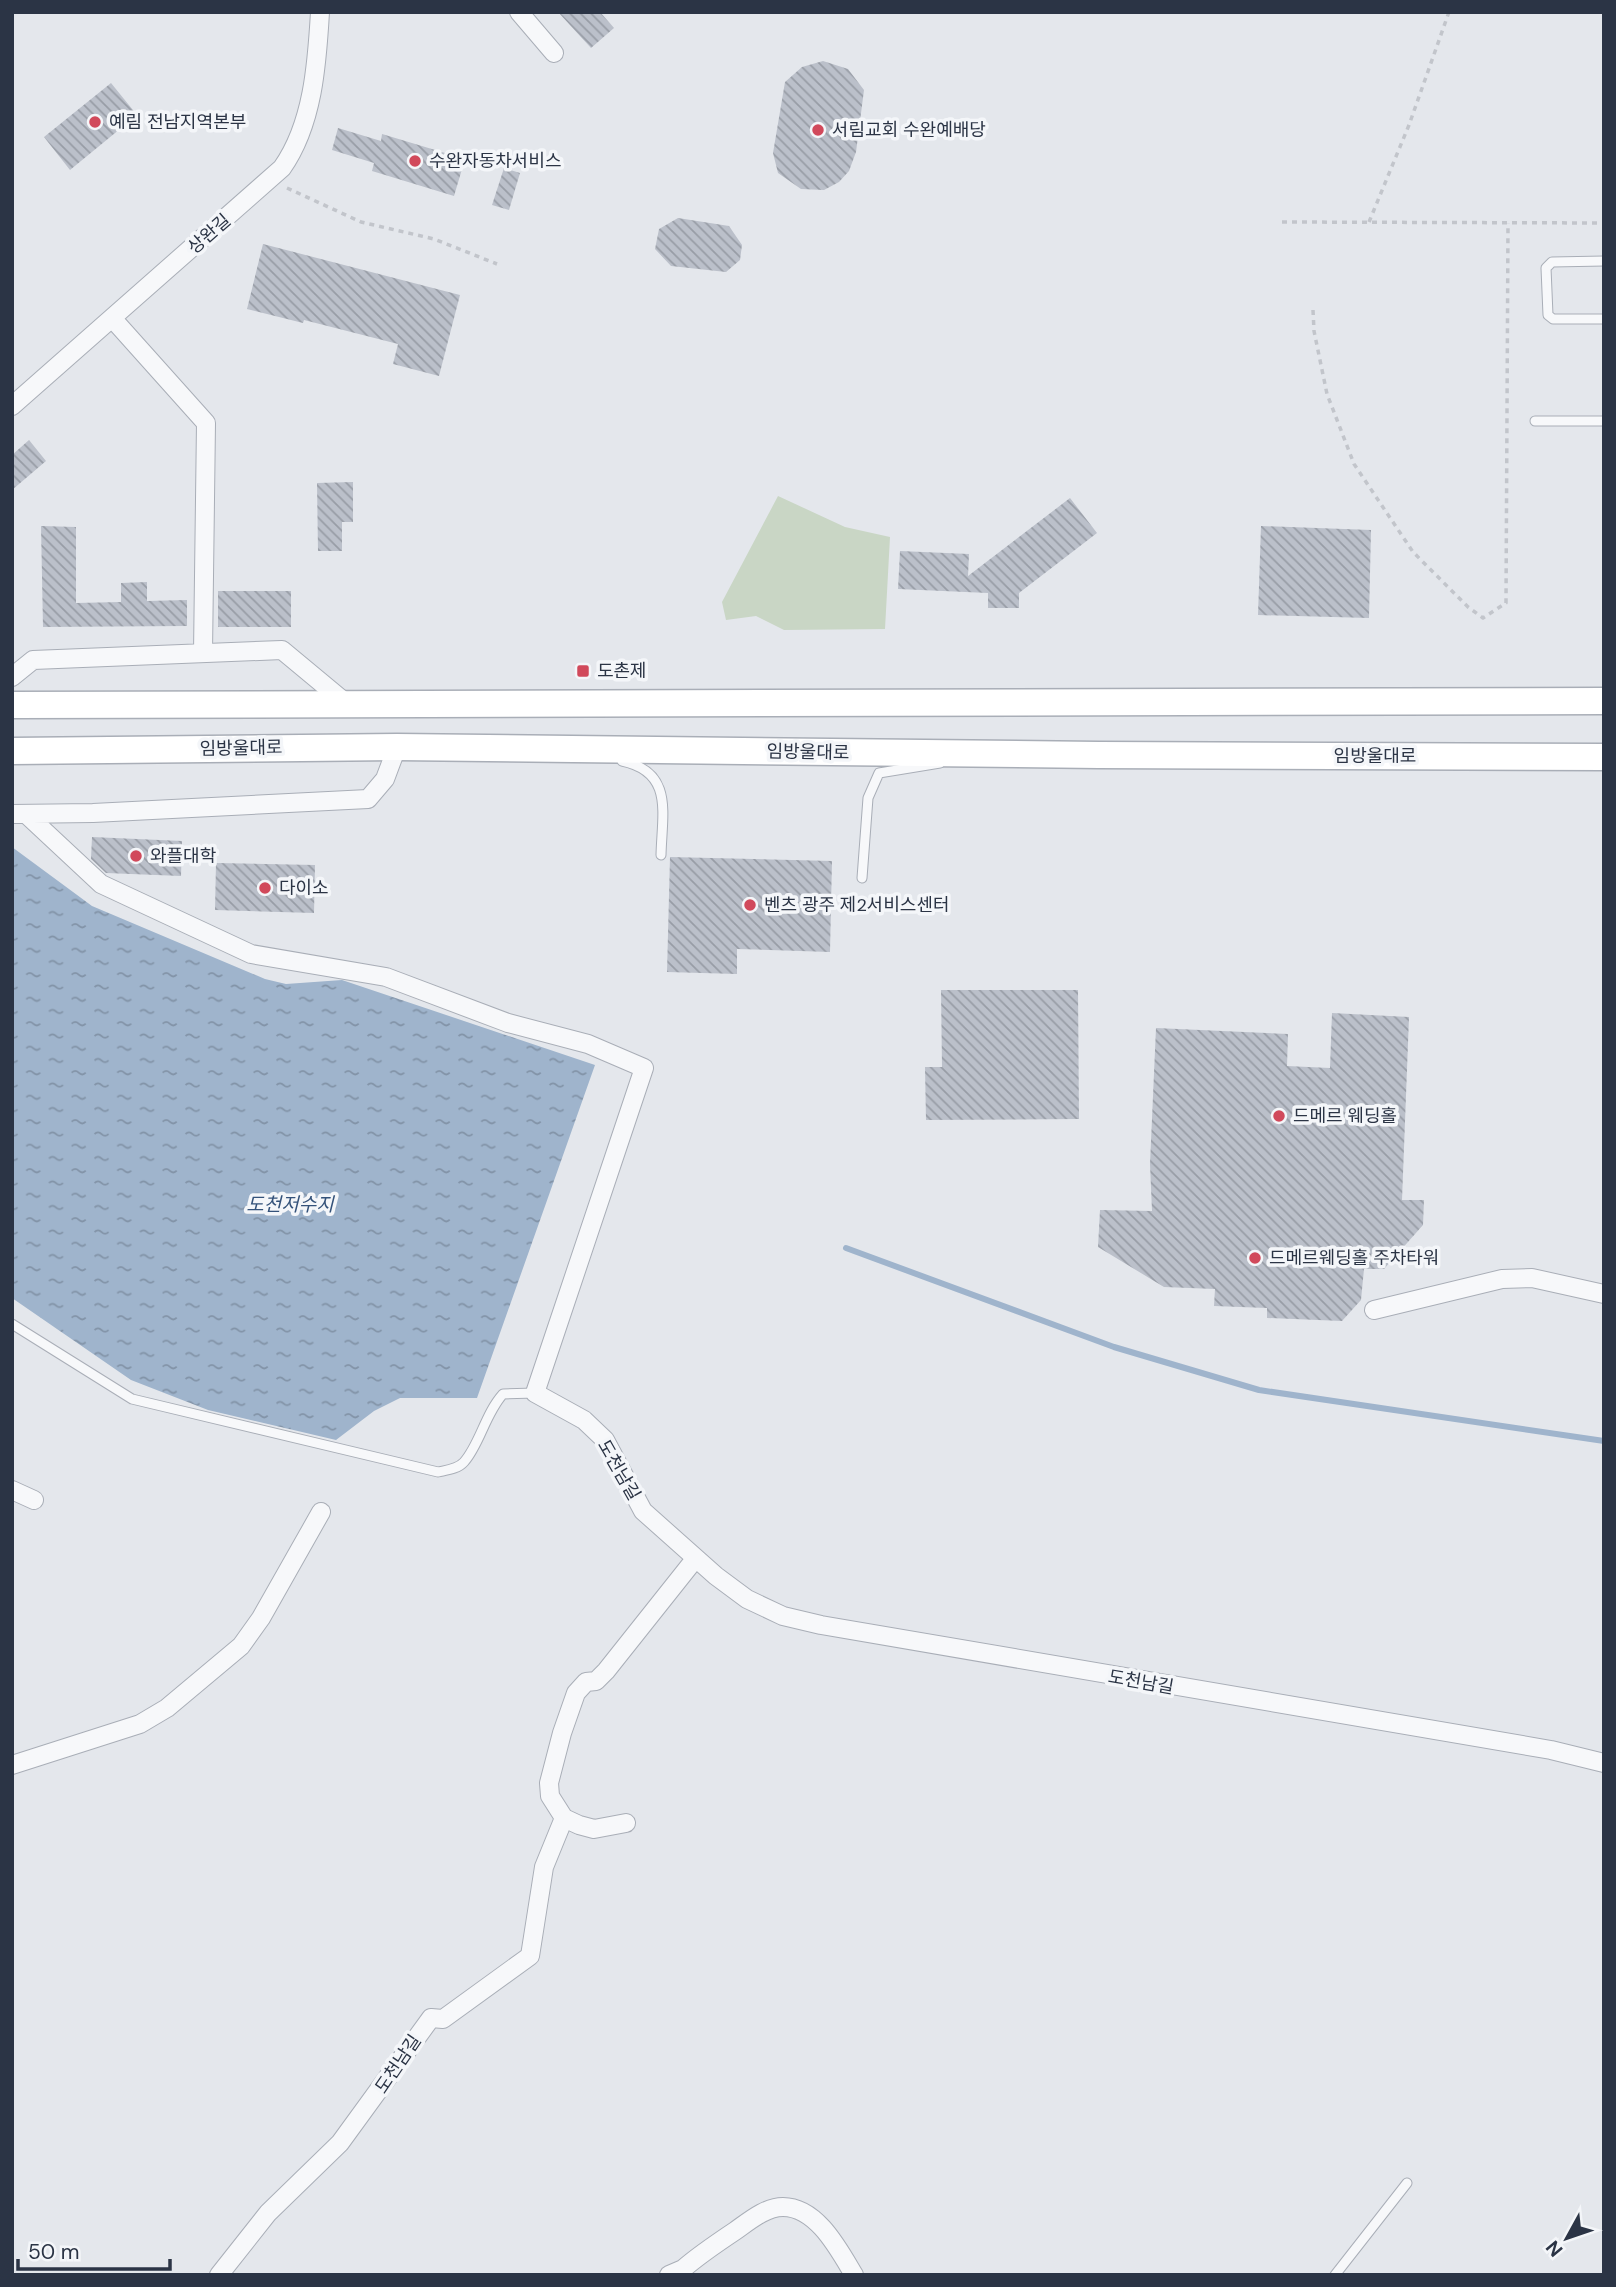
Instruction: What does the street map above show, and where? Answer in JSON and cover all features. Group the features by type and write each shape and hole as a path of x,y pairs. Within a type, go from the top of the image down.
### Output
{"main road":[{"path":"12,705 1604,701"},
{"name":"임방울대로","path":"12,751 397,747 969,754 1604,757"}],"street":[{"name":"상완길","path":"12,406 269,179 295,149 306,119 320,12"},
{"path":"519,12 554,53"},
{"path":"112,318 206,423 203,653"},
{"path":"12,677 33,660 282,650 347,704"},
{"path":"19,814 368,799 385,779 397,747"},
{"path":"19,814 101,884 251,954 386,977 508,1023 588,1044 644,1068 535,1393"},
{"path":"1374,1310 1502,1279 1532,1278 1604,1294"},
{"name":"도천남길","path":"535,1393 584,1420 604,1440 643,1511 695,1559 747,1599 783,1616 821,1625 1551,1750 1604,1763"},
{"path":"12,1490 34,1500"},
{"path":"12,1765 140,1724 166,1708 242,1646 261,1618 321,1512"},
{"path":"626,1823 594,1829 564,1818 550,1796 550,1783 576,1693 586,1682 596,1681 606,1671 695,1559"},
{"name":"도천남길","path":"219,2275 268,2213 340,2143 431,2018 443,2019 530,1956 544,1867 564,1818"},
{"path":"669,2275 683,2269 759,2214 780,2206 796,2209 818,2224 836,2245 854,2275"}],"lane":[{"path":"1604,261 1552,262 1546,268 1548,315 1553,319 1604,319"},
{"path":"1535,421 1604,421"},
{"path":"565,749 641,765 656,778 662,798 661,855"},
{"path":"862,878 868,797 879,774 929,766 969,754"},
{"path":"12,1324 132,1399 438,1472 455,1468 464,1462 491,1407 503,1394 535,1393"},
{"path":"1335,2275 1407,2183"}],"path":[{"path":"1369,222 1409,125 1449,12"},
{"path":"269,179 361,222 435,239 498,264"},
{"path":"1282,222 1604,223"},
{"path":"1313,310 1314,331 1327,394 1354,464 1413,552 1436,572 1468,607 1483,618 1506,604 1508,223"}],"green space":[{"path":"778,496 845,527 890,537 885,629 784,630 756,616 726,620 722,602"}],"water":[{"name":"도천저수지","path":"12,847 92,906 265,979 286,984 342,980 595,1065 477,1398 400,1398 374,1411 336,1440 208,1410 131,1380 12,1298"}],"building":[{"path":"558,12 600,12 614,28 591,48"},
{"name":"서림교회 수완예배당","path":"823,61 848,69 864,90 856,152 849,171 839,182 824,190 801,189 778,173 773,153 785,82 802,67"},
{"name":"예림 전남지역본부","path":"111,83 137,115 70,170 44,137"},
{"name":"수완자동차서비스","path":"338,128 381,141 382,134 465,159 454,196 372,171 374,163 332,150"},
{"path":"504,168 520,173 509,210 492,205"},
{"path":"678,218 729,226 742,245 740,260 726,272 671,266 655,249 659,229"},
{"path":"263,244 460,295 439,376 393,364 398,344 304,320 303,323 247,309"},
{"path":"29,440 46,461 12,490 12,455"},
{"path":"353,482 353,522 342,522 342,551 318,551 317,483"},
{"path":"1070,498 1097,533 1019,593 1019,608 988,608 988,593 898,589 900,551 969,554 968,576"},
{"path":"41,526 76,527 76,603 121,602 121,583 147,582 147,601 187,600 187,626 43,627"},
{"path":"1261,526 1371,530 1369,618 1258,615"},
{"path":"218,591 291,591 291,627 218,627"},
{"name":"와플대학","path":"92,837 182,841 181,876 106,873 91,859"},
{"name":"벤츠 광주 제2서비스센터","path":"670,857 832,861 830,952 737,949 737,974 667,972"},
{"name":"다이소","path":"216,863 315,865 314,913 215,910"},
{"path":"941,990 1078,990 1079,1119 926,1120 925,1067 942,1067"},
{"path":"1332,1013 1409,1017 1402,1200 1424,1200 1423,1225 1384,1269 1364,1269 1361,1300 1342,1321 1267,1318 1267,1308 1214,1306 1215,1289 1164,1287 1098,1247 1100,1210 1152,1211 1150,1164 1156,1028 1288,1034 1287,1066 1330,1068"}],"waterway":[{"path":"846,1248 1114,1347 1259,1390 1604,1441"}],"place":[{"name":"예림 전남지역본부","path":"95,122"},
{"name":"서림교회 수완예배당","path":"818,130"},
{"name":"수완자동차서비스","path":"415,161"},
{"name":"도촌제","path":"583,671"},
{"name":"와플대학","path":"136,856"},
{"name":"다이소","path":"265,888"},
{"name":"벤츠 광주 제2서비스센터","path":"750,905"},
{"name":"드메르 웨딩홀","path":"1279,1116"},
{"name":"드메르웨딩홀 주차타워","path":"1255,1258"}]}
